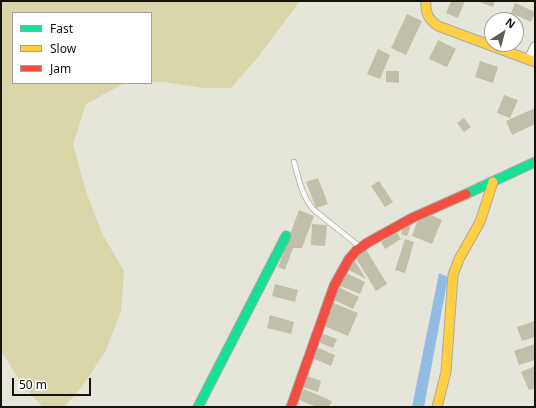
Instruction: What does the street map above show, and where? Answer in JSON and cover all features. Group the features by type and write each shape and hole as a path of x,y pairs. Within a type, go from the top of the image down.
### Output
{"street":[{"path":"426,1 425,13 427,18 445,29 532,60 535,47"},
{"path":"291,407 334,286 349,259 360,247 417,215 535,162"},
{"path":"437,407 446,372 455,266 474,235 483,216 493,182"},
{"path":"198,407 286,236"}],"lane":[{"path":"294,162 304,197 308,204 360,247"}],"shaded area":[{"path":"1,1 300,1 258,57 231,88 204,88 164,82 152,82 152,12 12,12 12,84 123,84 86,104 73,144 86,192 103,235 124,271 121,312 105,352 81,388 64,407 43,407 20,380 1,350"}],"water":[{"path":"439,273 448,277 424,407 412,407"}],"building":[{"path":"451,1 465,1 458,18 446,13"},
{"path":"477,1 495,1 493,7"},
{"path":"515,3 535,12 531,22 524,19 524,12 511,12"},
{"path":"407,14 422,21 406,55 391,48"},
{"path":"438,40 456,49 447,67 429,59"},
{"path":"378,49 390,55 380,79 367,74"},
{"path":"480,61 498,67 493,83 475,77"},
{"path":"386,71 399,71 399,83 386,82"},
{"path":"504,95 518,100 510,118 497,113"},
{"path":"535,108 535,124 512,135 506,121"},
{"path":"464,118 471,127 464,132 457,123"},
{"path":"318,178 328,204 316,208 306,182"},
{"path":"379,181 393,202 385,207 371,186"},
{"path":"299,210 314,216 302,248 293,248 285,270 278,267"},
{"path":"431,215 442,220 432,244 412,236 417,222"},
{"path":"412,223 407,236 401,234 404,226"},
{"path":"312,224 327,225 325,246 311,245"},
{"path":"396,232 401,239 385,249 381,242"},
{"path":"405,239 414,242 405,273 395,270"},
{"path":"365,248 387,284 376,291 354,255"},
{"path":"353,258 366,279 347,269"},
{"path":"344,272 365,282 360,294 338,285"},
{"path":"275,284 298,290 295,302 272,296"},
{"path":"338,287 359,297 353,309 332,299"},
{"path":"331,302 358,313 348,336 322,325"},
{"path":"270,315 294,322 291,334 267,328"},
{"path":"535,321 535,337 522,341 517,327"},
{"path":"321,333 337,339 333,348 318,342"},
{"path":"535,344 535,360 519,365 514,351"},
{"path":"316,347 335,355 331,366 312,358"},
{"path":"535,366 535,388 529,390 521,372"},
{"path":"307,376 321,381 318,392 303,387"},
{"path":"304,389 332,401 329,407 317,407 299,400"}],"traffic: fast":[{"path":"466,194 535,162"},
{"path":"198,407 286,236"}],"traffic: slow":[{"path":"426,1 428,15 438,26 535,62"},
{"path":"437,407 446,372 453,275 459,259 480,222 493,182"}],"traffic: jam":[{"path":"291,407 334,286 349,259 356,251 367,243 412,218 466,194"}]}
